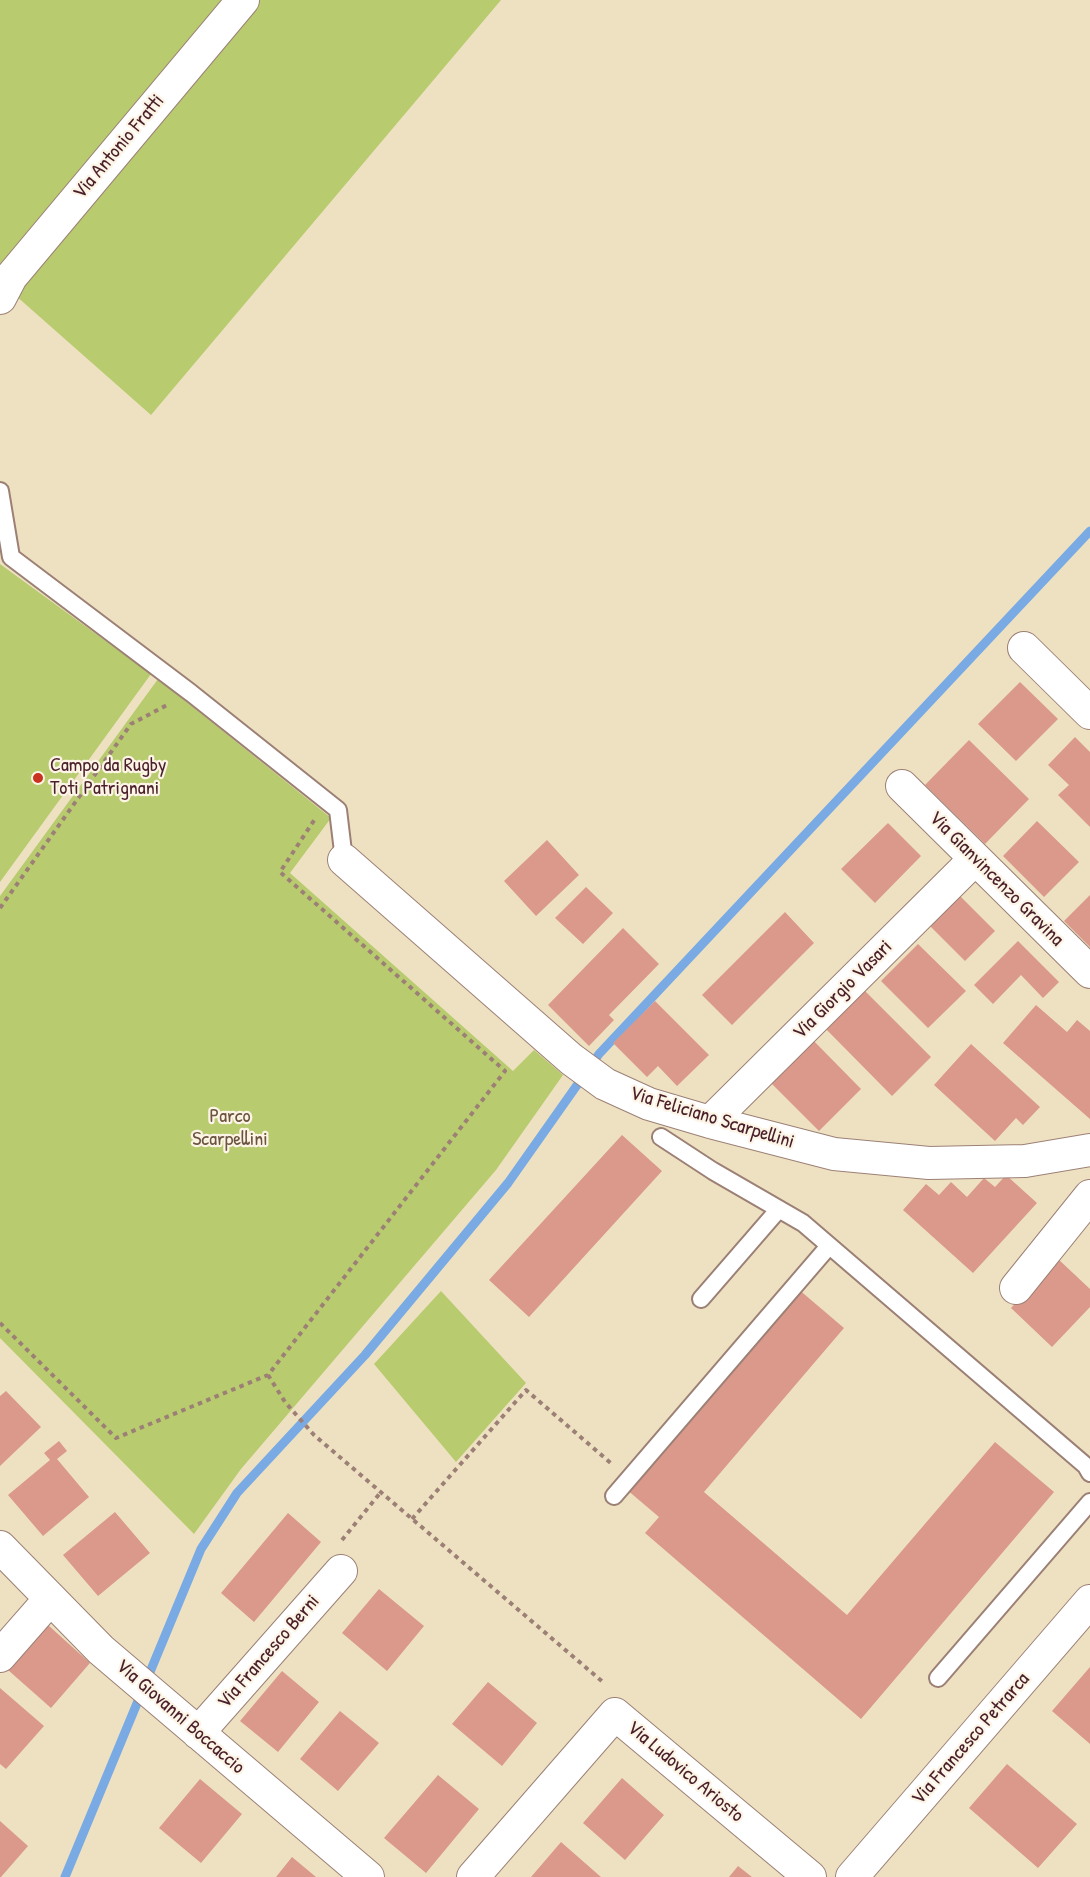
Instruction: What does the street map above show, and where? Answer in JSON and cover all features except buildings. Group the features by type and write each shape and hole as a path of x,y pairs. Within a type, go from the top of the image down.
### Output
{"street":[{"name":"Via Antonio Fratti","path":"0,298 10,277 243,0"},
{"path":"1024,648 1090,713"},
{"name":"Via Gianvincenzo Gravina","path":"902,786 1090,972"},
{"name":"Via Giorgio Vasari","path":"710,1122 975,859"},
{"name":"Via Feliciano Scarpellini","path":"344,860 571,1059 605,1084 649,1104 834,1154 929,1163 1025,1161 1090,1150"},
{"path":"1016,1288 1090,1196"},
{"name":"Via Giovanni Boccaccio","path":"0,1547 101,1650 368,1877"},
{"name":"Via Francesco Berni","path":"198,1733 338,1559"},
{"path":"0,1656 50,1599"},
{"name":"Via Francesco Petrarca","path":"852,1877 1090,1601"},
{"name":"Via Ludovico Ariosto","path":"473,1877 615,1714 810,1877"}],"lane":[{"path":"0,491 11,557 191,693 338,810 344,860"},
{"path":"661,1137 713,1171 803,1223 1089,1468"},
{"path":"701,1299 779,1209"},
{"path":"614,1496 829,1246"},
{"path":"939,1678 1090,1502"}],"path":[{"path":"0,908 132,724 191,693"},
{"path":"0,1323 116,1438 268,1375 505,1071 280,872 327,801"},
{"path":"268,1375 285,1402 314,1435 604,1683"},
{"path":"412,1519 526,1389 629,1478"},
{"path":"338,1559 381,1492"}],"green space":[{"path":"0,0 229,0 0,276"},
{"path":"259,0 501,0 151,415 15,295"},
{"name":"Campo da Rugby Toti Patrignani","path":"0,564 151,674 0,882"},
{"name":"Parco Scarpellini","path":"158,679 331,818 290,873 513,1071 534,1050 563,1075 496,1170 241,1469 194,1534 0,1338 0,896"},
{"path":"441,1291 526,1383 456,1462 374,1364"}],"waterway":[{"path":"65,1877 201,1549 237,1493 365,1355 508,1183 599,1054 1090,531"}],"place":[{"name":"Campo da Rugby Toti Patrignani","path":"38,778"}]}
